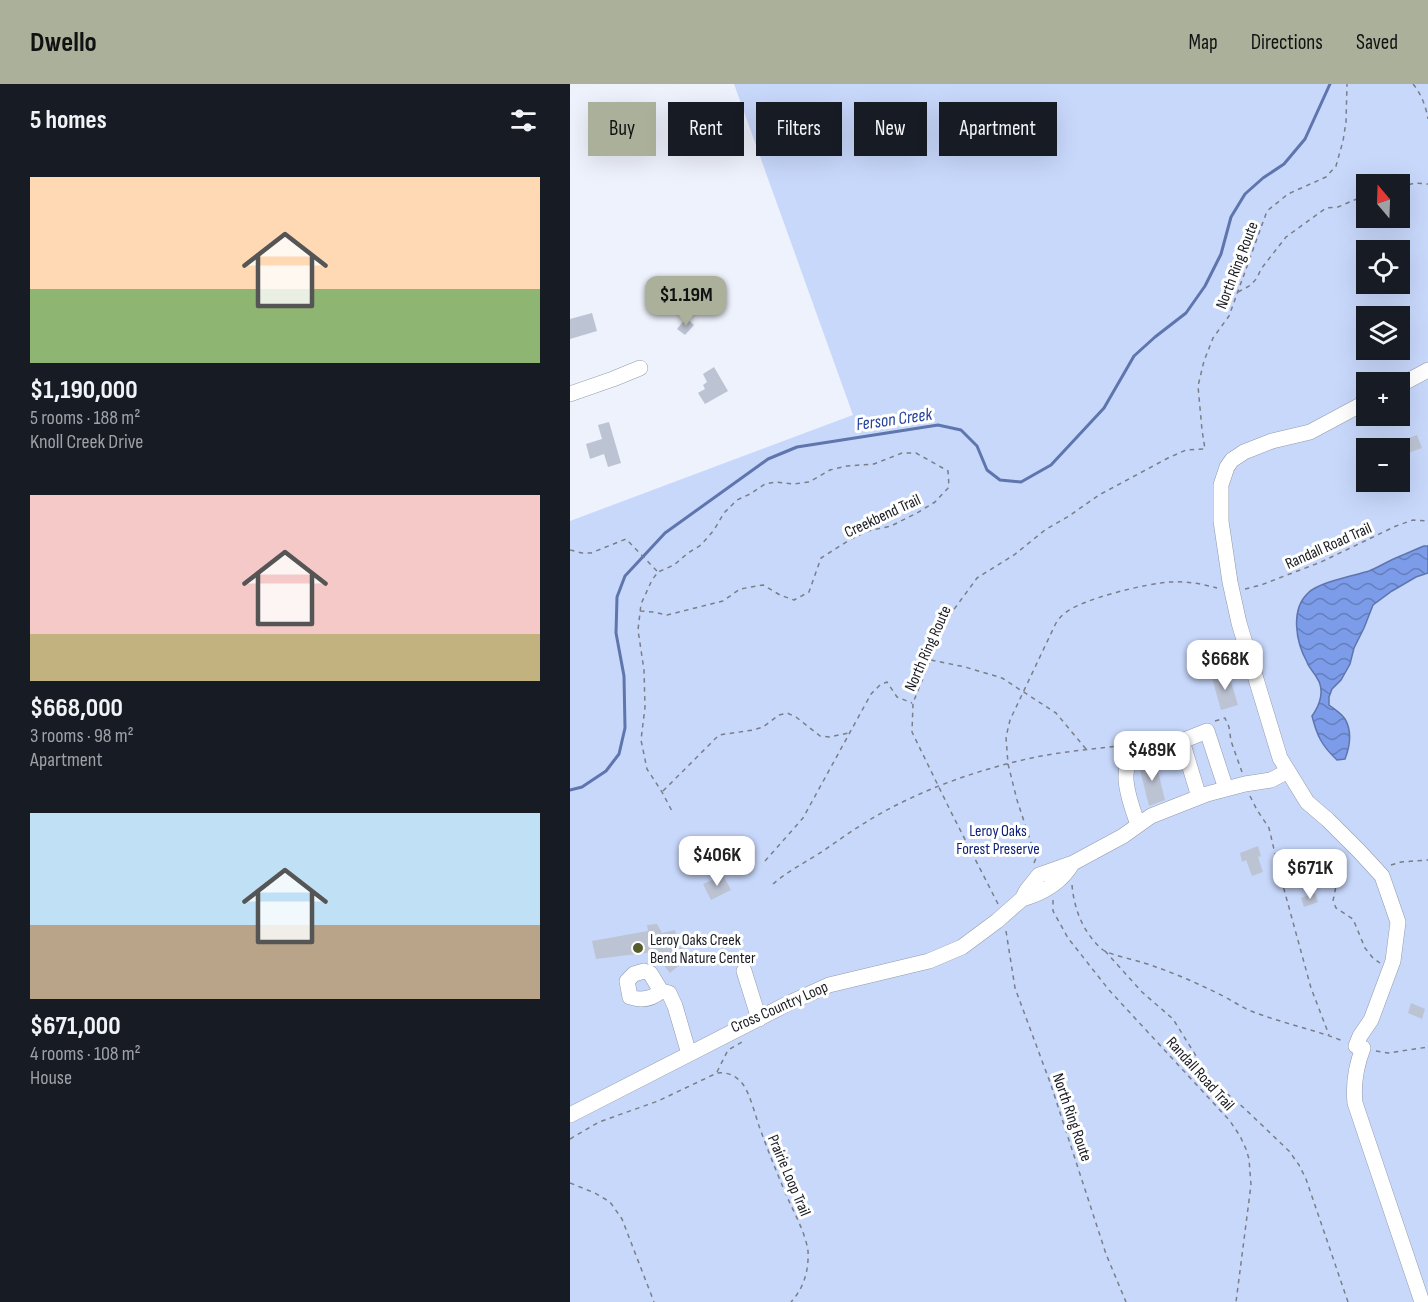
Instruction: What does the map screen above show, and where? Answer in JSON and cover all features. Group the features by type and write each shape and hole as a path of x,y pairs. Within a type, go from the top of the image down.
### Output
{"street":[{"path":"570,394 640,368"},
{"path":"1410,380 1428,370"},
{"path":"1356,407 1310,432 1272,441 1244,452 1233,460 1227,467 1221,485 1221,521 1239,623 1280,758 1307,802 1328,820 1382,876 1398,922 1393,961 1371,1020 1360,1036 1354,1088 1355,1103 1422,1302"},
{"path":"1138,825 1127,790 1125,772 1133,756 1144,751 1174,749 1182,741 1207,731 1226,789"},
{"path":"1182,741 1198,797"},
{"path":"570,1115 830,985 929,961 962,947 1022,899 1039,875 1071,867 1123,836 1151,816 1198,797 1245,784 1271,780 1288,771"},
{"path":"744,970 753,1022"},
{"path":"661,991 669,993 675,1006 689,1054"}],"path":[{"name":"North Ring Route","path":"1126,1302 1106,1254 1052,1085 1015,988 1001,918 912,732 913,703 952,612 977,578 1099,495 1186,450 1205,449 1198,386 1204,361 1214,338 1229,316 1267,211 1288,194 1326,177 1336,166 1346,122 1347,84"},
{"path":"1413,84 1426,109 1428,119"},
{"path":"1410,184 1428,184"},
{"path":"1238,292 1251,285 1286,237 1326,208 1338,207 1356,199"},
{"name":"Creekbend Trail","path":"640,611 668,615 723,601 740,589 763,585 794,600 809,592 821,558 851,539 868,531 891,526 935,502 949,487 948,471 916,453 902,453 874,464 830,470 809,482 765,484 737,500 724,513 714,530 701,545 674,565 658,572"},
{"name":"Randall Road Trail","path":"1241,591 1321,562 1396,526 1413,520 1428,521"},
{"path":"570,550 591,553 626,539 658,572 652,580 640,611 638,630 644,670 645,707 640,740 647,769 672,813"},
{"path":"1034,865 1036,858 1008,764 1006,737 1010,720 1023,690 1055,625 1064,613 1103,596 1170,582 1198,583 1217,587"},
{"path":"930,660 1002,678 1056,713 1086,749"},
{"path":"765,861 803,818 871,694 887,682 897,697 913,703"},
{"path":"662,792 719,735 763,727 779,715 787,713 796,717 820,736 829,737 851,732"},
{"path":"1216,721 1225,718 1245,784 1257,810 1269,828 1311,988 1328,1035"},
{"path":"773,884 870,819 939,787 1038,756 1127,745"},
{"path":"1275,855 1320,871 1332,879 1336,886 1333,901 1336,908 1353,919 1365,948 1373,958 1381,963"},
{"path":"1376,870 1401,862 1428,860"},
{"path":"1071,867 1076,907 1090,935 1142,992 1173,1019 1211,1080 1289,1151 1299,1165 1306,1179 1348,1302"},
{"name":"Randall Road Trail","path":"1054,895 1053,911 1068,939 1110,990 1230,1121 1246,1149 1251,1185 1236,1302"},
{"path":"1105,951 1152,965 1193,981 1248,1010 1277,1021 1328,1035 1360,1047 1388,1053 1428,1047"},
{"path":"570,1138 599,1122 658,1101 717,1073 728,1050 750,1035 753,1022"},
{"name":"Prairie Loop Trail","path":"717,1073 724,1072 734,1075 743,1084 808,1249 808,1271 800,1293 791,1302"},
{"path":"570,1183 610,1202 622,1219 654,1302"}],"green space":[{"name":"Leroy Oaks Forest Preserve","path":"734,84 1428,84 1428,1302 570,1302 570,521 853,415 760,156 842,156 842,102 756,102 756,145 744,112 744,102 740,102"}],"water":[{"path":"1428,546 1428,573 1416,577 1373,605 1354,648 1350,664 1341,680 1332,689 1329,705 1345,719 1349,734 1345,759 1337,760 1321,740 1312,716 1319,702 1321,687 1303,654 1298,636 1297,617 1302,600 1313,589 1369,571"}],"building":[{"path":"592,313 597,331 570,339 570,319"},
{"path":"686,318 694,325 685,335 677,329"},
{"path":"714,367 728,391 705,404 698,393 705,389 703,385 707,382 703,374"},
{"path":"609,422 621,463 608,467 604,454 590,459 586,444 602,439 598,425"},
{"path":"1417,435 1422,448 1410,452 1409,438"},
{"path":"1228,672 1238,705 1221,710 1212,678"},
{"path":"1155,759 1165,800 1149,806 1139,766"},
{"path":"1258,846 1261,856 1258,857 1263,872 1252,876 1246,860 1242,862 1240,853"},
{"path":"723,875 731,890 711,900 703,884"},
{"path":"1315,893 1318,902 1304,907 1301,898"},
{"name":"Leroy Oaks Creek Bend Nature Center","path":"657,924 662,933 675,930 678,944 689,957 670,973 653,952 596,959 592,941 648,931 647,925"},
{"path":"1411,1003 1425,1009 1422,1019 1408,1013"}],"waterway":[{"name":"Ferson Creek","path":"570,790 582,787 606,771 619,754 625,728 624,676 616,633 617,597 625,576 665,533 768,459 797,447 938,425 961,430 977,446 987,470 1000,480 1021,482 1051,465 1104,408 1134,356 1186,313 1205,286 1221,254 1231,217 1245,194 1284,164 1305,139 1330,84"}],"place":[{"name":"Leroy Oaks Creek Bend Nature Center","path":"638,948"}]}
